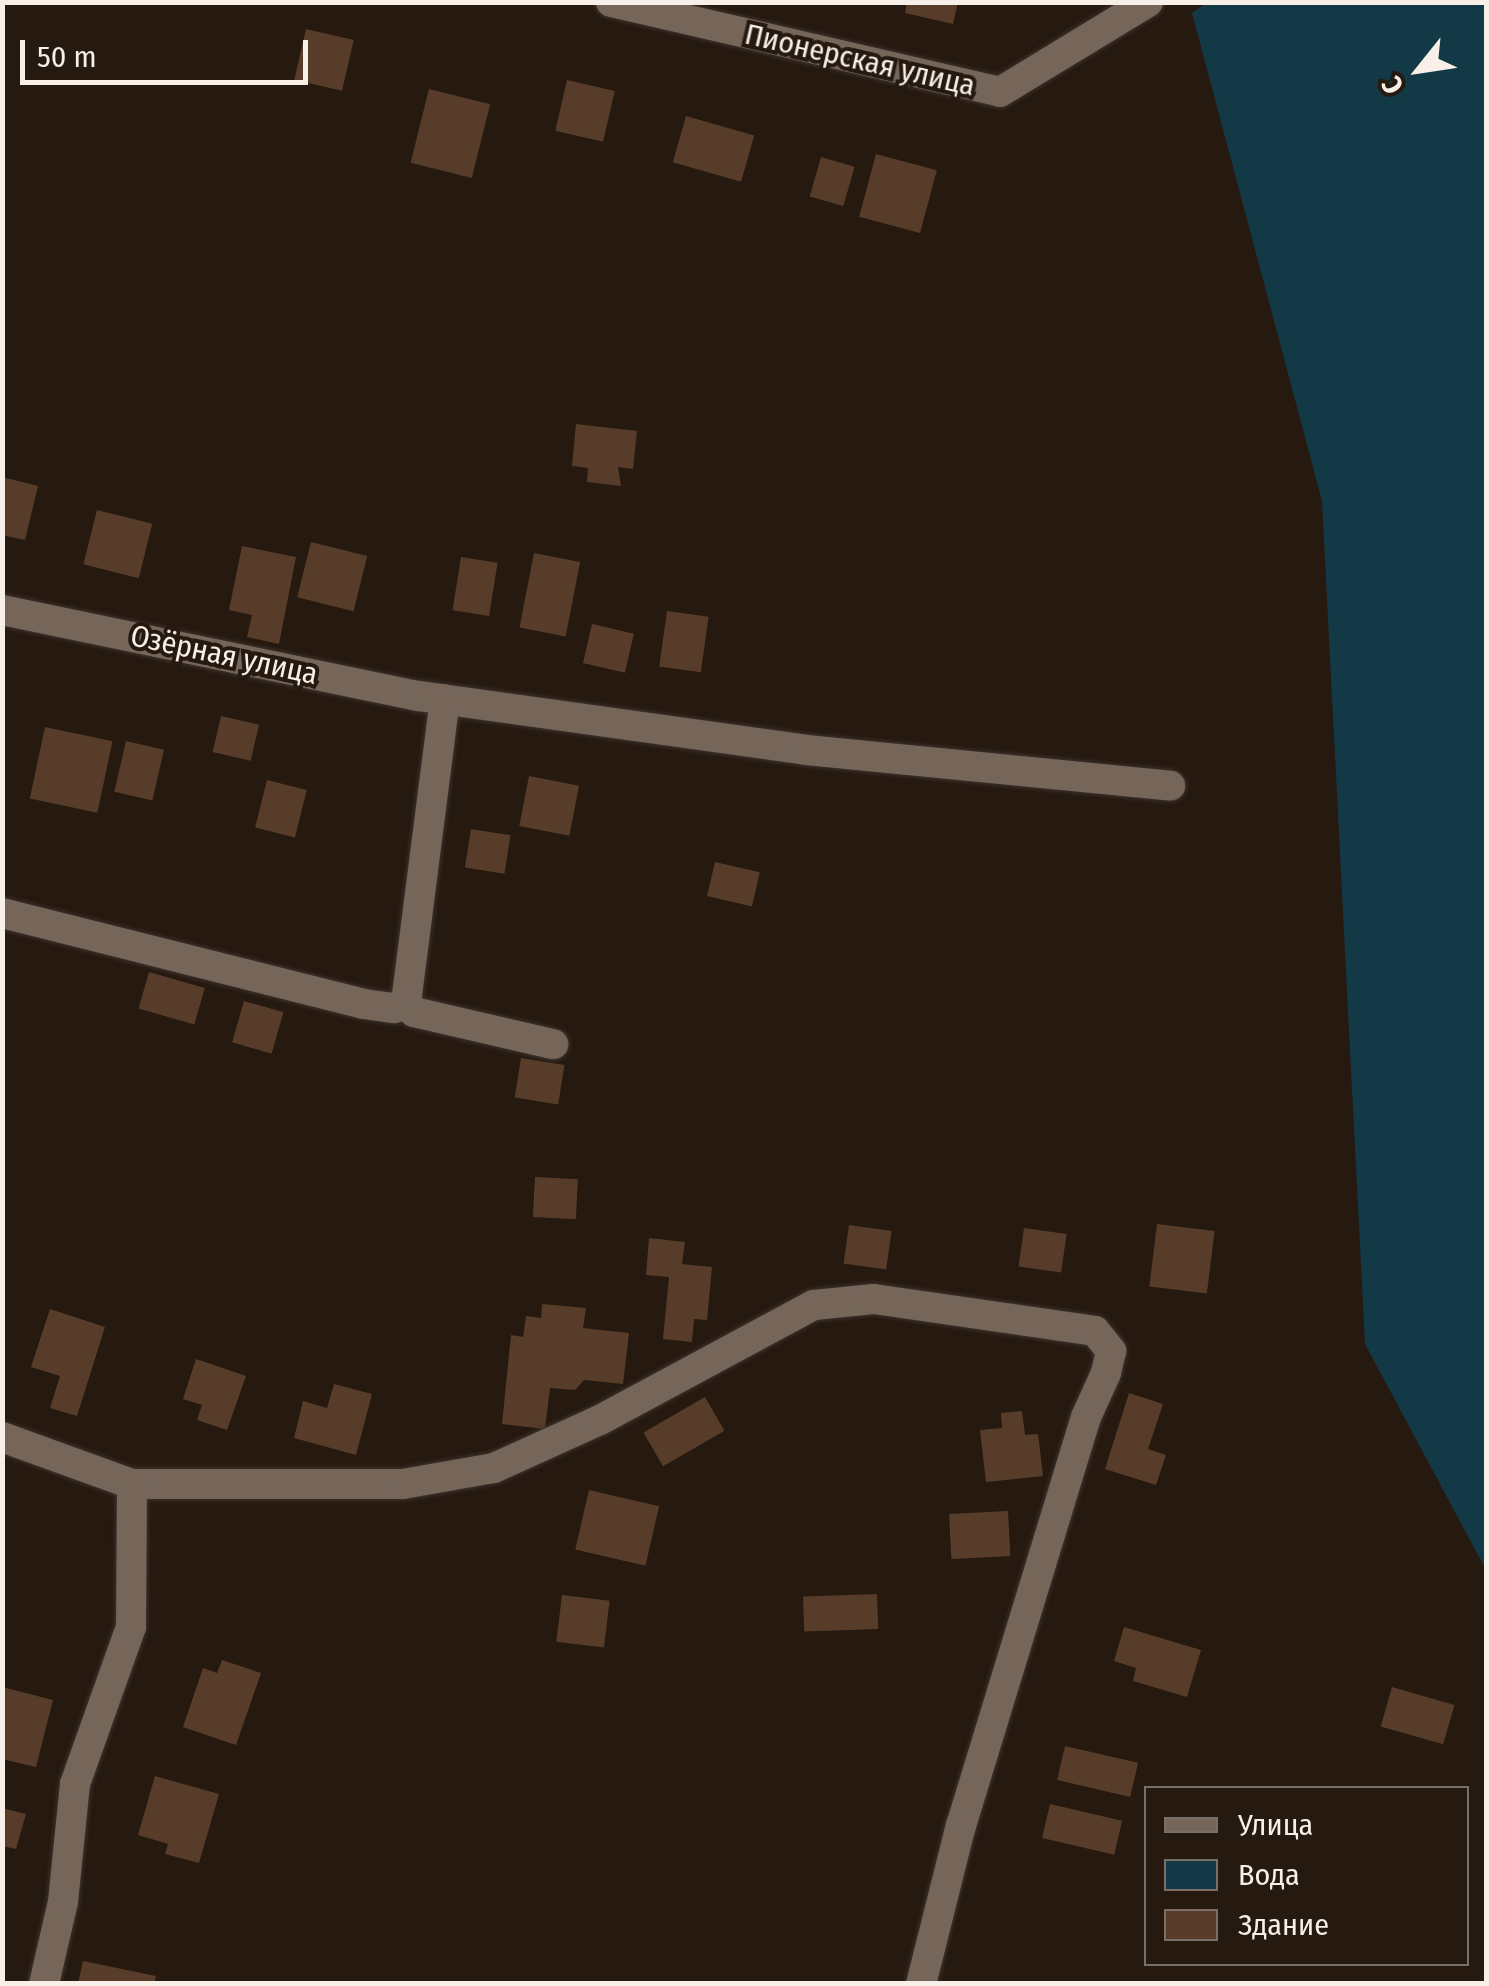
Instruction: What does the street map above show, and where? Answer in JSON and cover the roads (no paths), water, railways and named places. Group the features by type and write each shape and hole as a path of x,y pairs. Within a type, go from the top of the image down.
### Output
{"street":[{"name":"Пионерская улица","path":"611,2 1000,92 1148,2"},
{"name":"Озёрная улица","path":"2,610 446,699 806,750 1170,786"},
{"path":"446,699 406,1002 414,1012 554,1044"},
{"path":"2,914 364,1004 394,1008 406,1002"},
{"path":"2,1437 132,1484 403,1484 494,1468 600,1420 814,1305 874,1299 1095,1331 1111,1351 1106,1373 1086,1417 960,1824 921,1984"},
{"path":"44,1984 63,1902 75,1784 131,1627 132,1484"}],"water":[{"path":"1206,3 1486,3 1486,1570 1365,1344 1322,501 1192,13"}]}
